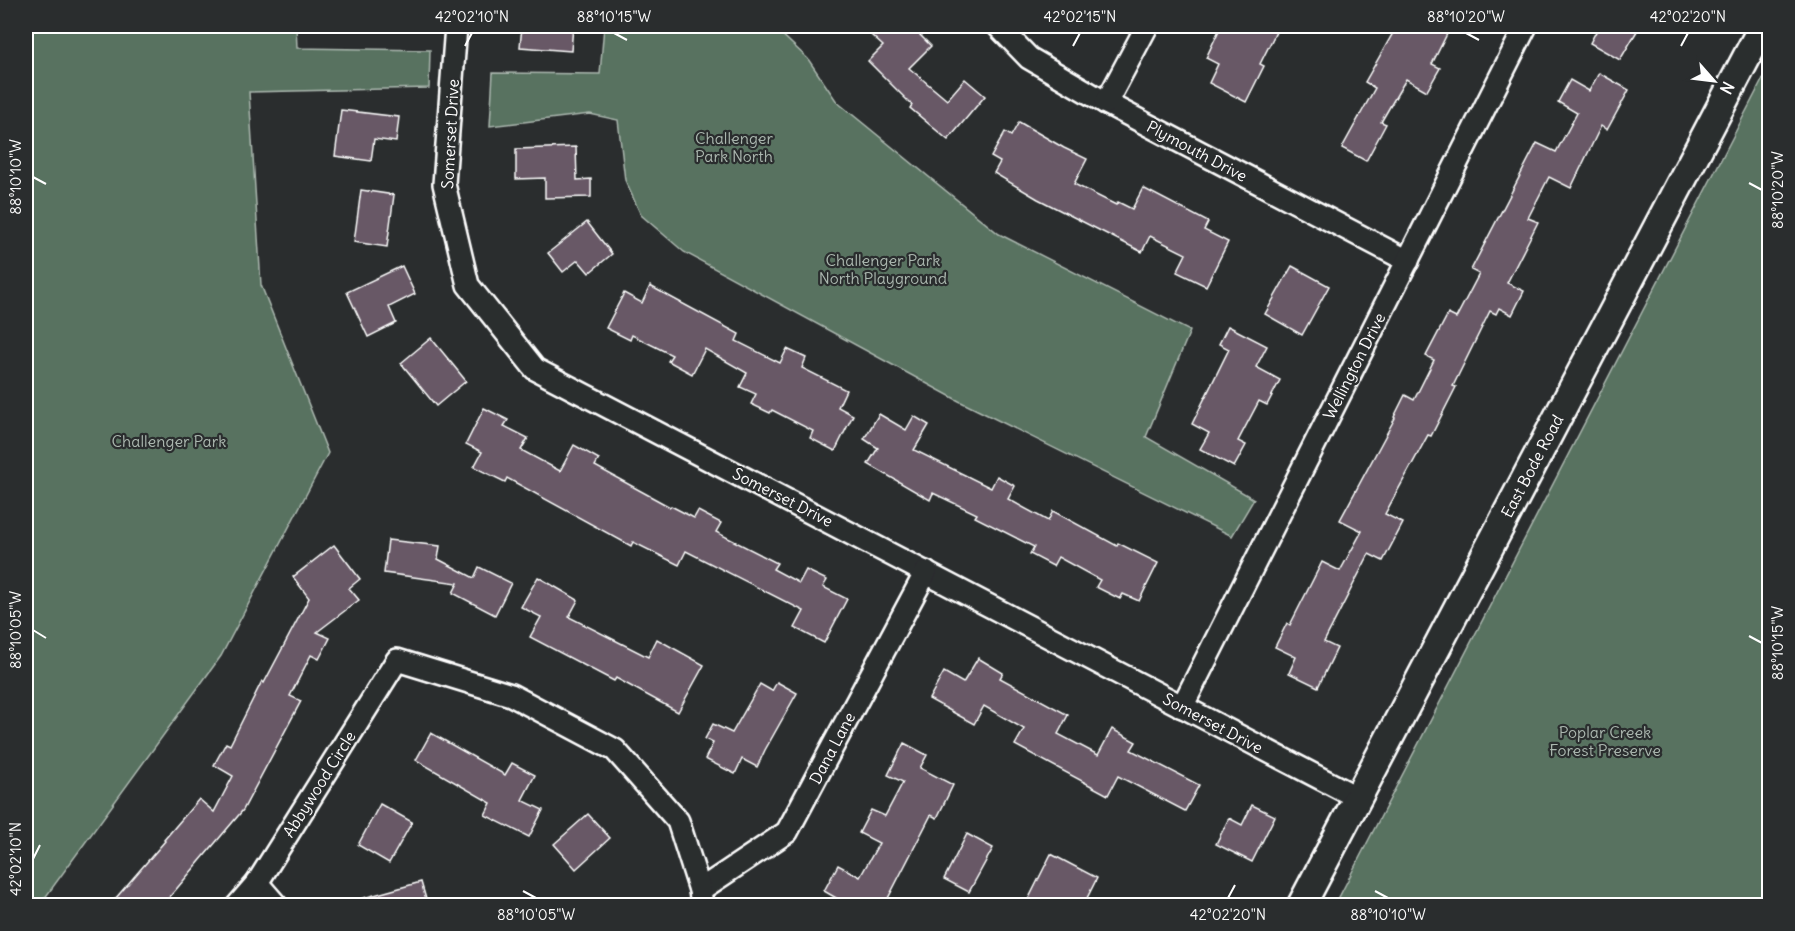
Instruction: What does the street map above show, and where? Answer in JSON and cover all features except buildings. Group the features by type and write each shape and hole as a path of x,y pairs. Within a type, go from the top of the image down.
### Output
{"street":[{"name":"Somerset Drive","path":"456,26 444,184 468,285 535,369 1358,798"},
{"name":"Plymouth Drive","path":"998,26 1029,58 1106,103 1408,261"},
{"path":"1106,103 1147,26"},
{"name":"Wellington Drive","path":"1182,707 1526,26"},
{"name":"East Bode Road","path":"1301,906 1763,26"},
{"name":"Dana Lane","path":"701,898 787,832 926,572"},
{"name":"Abbywood Circle","path":"237,906 257,884 397,660 511,695 615,750 678,821 701,898"},
{"path":"257,884 277,906"}],"green space":[{"name":"Challenger Park","path":"26,26 296,26 297,48 430,50 429,88 249,92 261,285 328,453 221,656 39,906 26,905"},
{"name":"Challenger Park North","path":"604,26 769,26 776,29 808,59 837,102 999,234 1190,331 1146,437 1254,499 1232,536 959,401 684,252 641,215 625,180 618,120 590,114 490,126 493,73 600,74"},
{"name":"Poplar Creek Forest Preserve","path":"1769,67 1769,905 1335,905 1365,847"}],"park label":[{"name":"Challenger Park North Playground","path":"883,269"}]}
